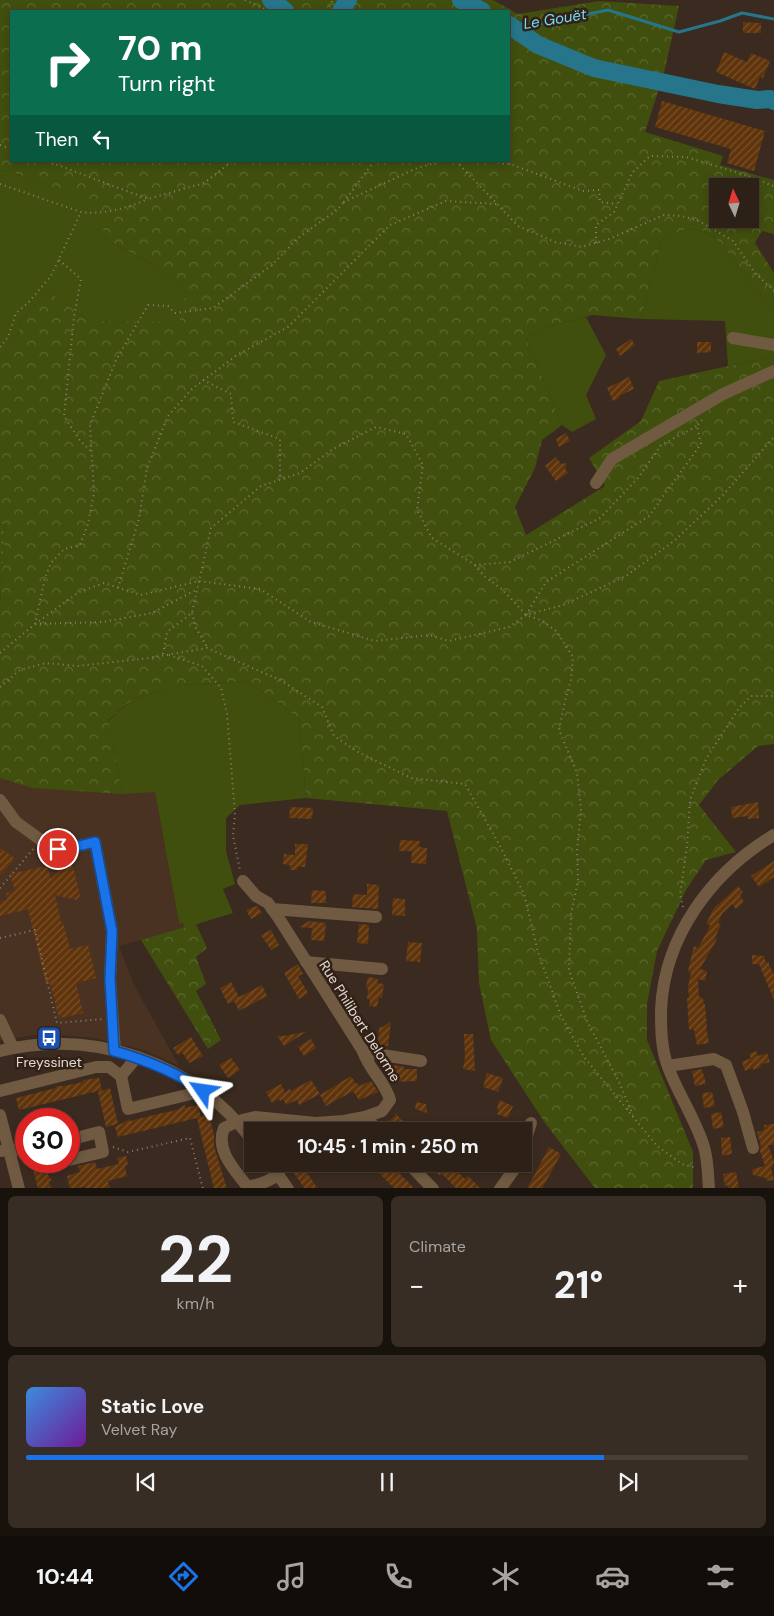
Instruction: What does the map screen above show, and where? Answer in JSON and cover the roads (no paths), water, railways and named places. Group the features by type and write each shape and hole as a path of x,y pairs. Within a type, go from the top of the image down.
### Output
{"street":[{"path":"734,338 774,346"},
{"path":"596,483 612,459 723,394 774,371"},
{"path":"0,800 16,822 41,840 58,849 95,842 112,931 110,979 114,1051"},
{"path":"709,1188 704,1147 668,1066 661,1039 664,984 667,967 674,948 699,903 726,871 744,855 774,835"},
{"name":"Rue Philibert Delorme","path":"238,1121 255,1117 316,1123 344,1121 382,1111 390,1100 387,1090 365,1057 364,1052 268,903 256,896 243,881"},
{"path":"272,909 376,917"},
{"path":"306,962 382,969"},
{"path":"0,1020 6,1050 44,1044 74,1044 137,1057 167,1069 195,1085 218,1102 244,1129"},
{"path":"364,1052 422,1061"},
{"path":"121,1076 137,1057"},
{"path":"668,1066 714,1059 726,1065 743,1112 752,1148"},
{"path":"0,1091 96,1067 109,1067 121,1076 128,1109 191,1094 195,1085"},
{"path":"0,1115 5,1151 19,1188"},
{"path":"365,1117 370,1122"},
{"path":"238,1121 224,1128 221,1137 225,1156 247,1186 255,1186 279,1174 288,1188"},
{"path":"80,1137 99,1132 103,1152 80,1157"},
{"path":"417,1172 433,1188"},
{"path":"500,1188 512,1172"}],"waterway":[{"name":"Le Gouët","path":"271,0 284,10"},
{"name":"Le Gouët","path":"342,10 348,0"},
{"name":"Le Gouët","path":"461,0 480,10"},
{"name":"Le Gouët","path":"510,25 540,24 608,10 679,32 742,13 774,19"},
{"path":"510,26 538,45 594,68 718,94 774,101"}],"place":[{"name":"Freyssinet","path":"49,1038"}]}
